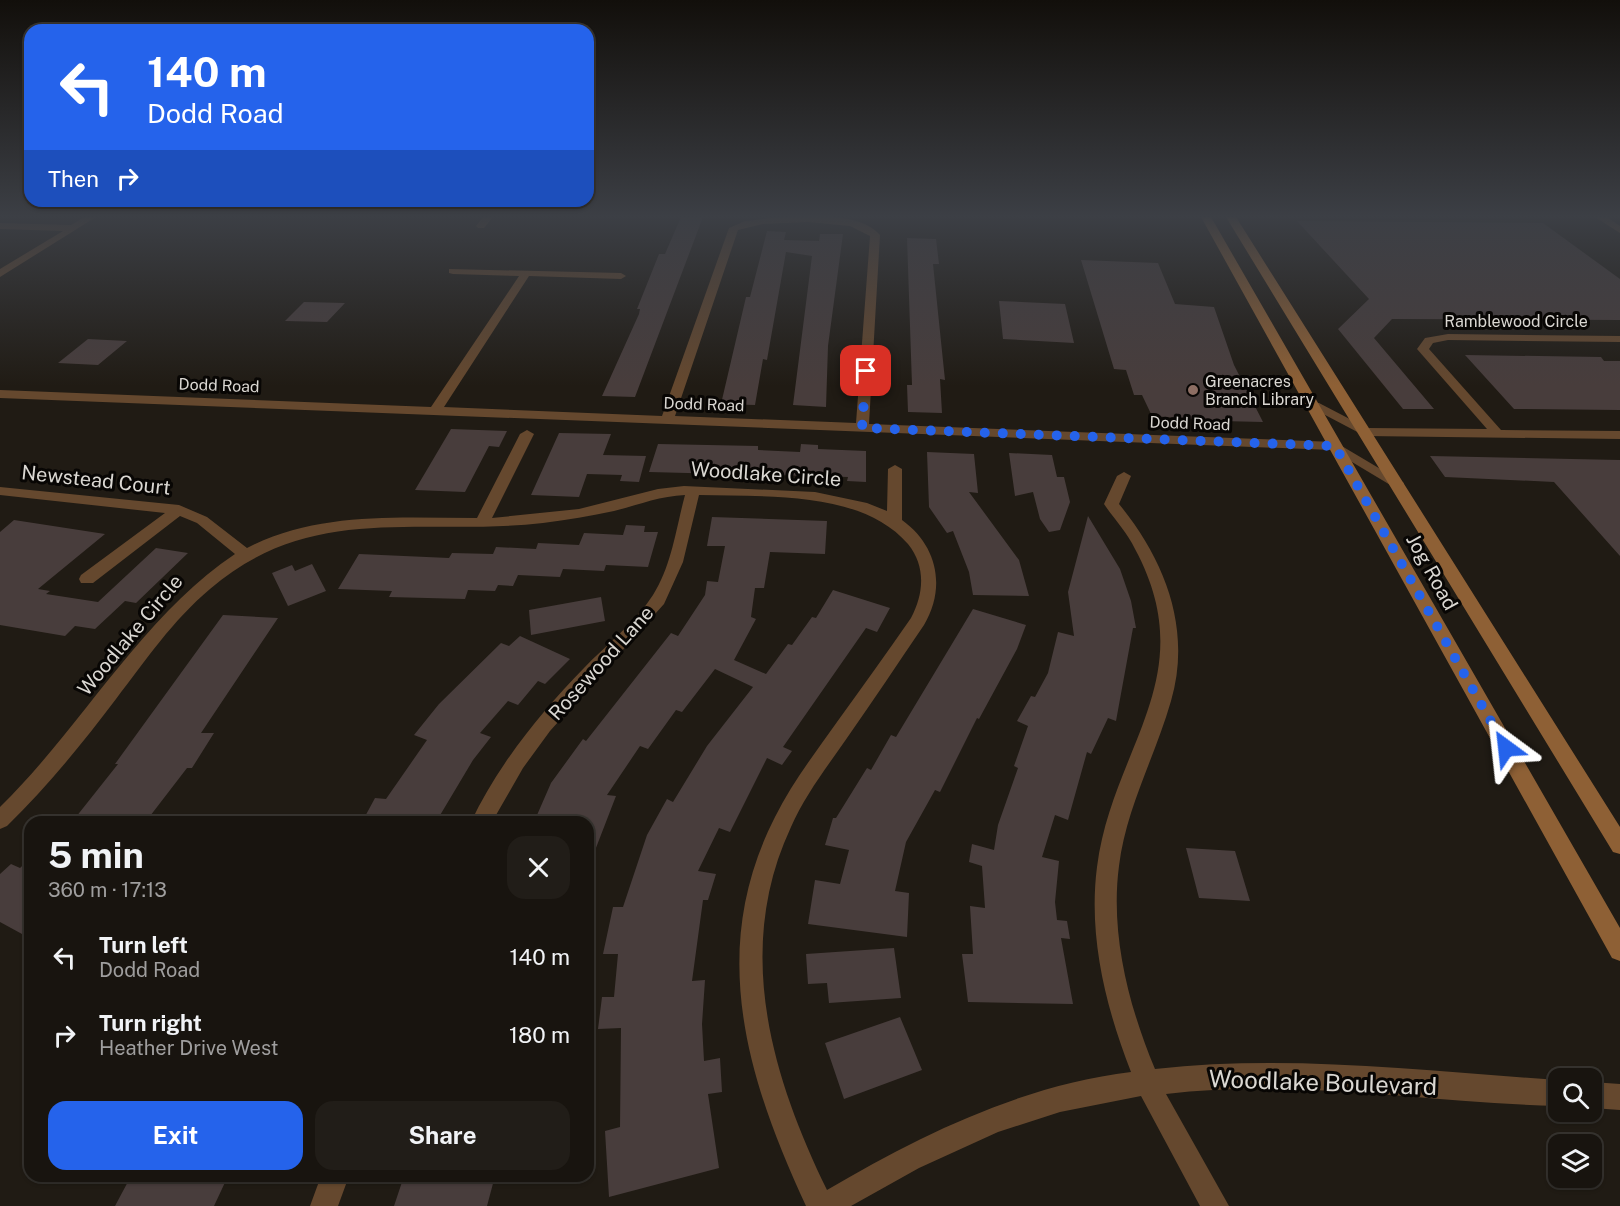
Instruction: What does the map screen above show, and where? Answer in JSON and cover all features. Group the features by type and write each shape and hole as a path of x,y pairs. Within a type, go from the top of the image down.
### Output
{"main road":[{"name":"Jog Road","path":"1238,273 1620,950"},
{"name":"Jog Road","path":"1266,273 1620,845"}],"street":[{"path":"435,411 526,273"},
{"path":"535,273 621,276"},
{"path":"668,420 719,273"},
{"path":"862,428 872,273"},
{"name":"Ramblewood Circle","path":"1498,434 1426,354 1424,344 1437,337 1620,339"},
{"name":"Dodd Road","path":"0,394 1335,446 1397,483"},
{"path":"1314,406 1365,432 1620,435"},
{"path":"482,524 527,434"},
{"path":"894,522 895,469"},
{"path":"1124,476 1111,504 1140,543 1160,584 1168,618 1170,653 1161,702 1119,810 1109,849 1106,892 1108,941 1118,994 1148,1083 1215,1206"},
{"name":"Newstead Court","path":"0,491 179,510 202,520 246,555"},
{"name":"Woodlake Circle","path":"0,820 50,769 188,597 220,571 246,555 283,538 340,524 364,522 482,524 563,516 664,492 693,491 825,497 865,507 894,522 921,550 929,568 928,600 918,621 799,791 780,827 765,867 755,912 751,961 754,1014 765,1070 784,1130 820,1206"},
{"name":"Rosewood Lane","path":"484,816 513,767 549,718 644,619 659,599 669,578 693,491"},
{"path":"87,579 179,510"},
{"name":"Woodlake Boulevard","path":"825,1206 887,1168 974,1127 1060,1099 1148,1083 1238,1076 1548,1092"},
{"path":"1602,1096 1620,1097"},
{"path":"324,1206 333,1182"}],"building":[{"path":"651,273 682,273 635,397 602,396 639,314 640,309 637,309"},
{"path":"756,273 782,273 767,360 763,359 755,405 721,404 746,297 750,297"},
{"path":"810,273 838,273 828,346 826,407 793,405"},
{"path":"908,273 934,273 945,380 940,379 942,413 908,412 907,385 912,385"},
{"path":"1085,273 1162,273 1175,304 1214,307 1234,365 1263,422 1221,421 1223,425 1195,424 1193,419 1152,416 1142,395 1134,395 1126,370 1114,369"},
{"path":"1345,273 1612,273 1620,279 1620,320 1392,319 1374,338 1434,409 1403,409 1338,329 1369,299"},
{"path":"999,301 1065,304 1074,343 1003,339"},
{"path":"304,302 345,303 327,322 285,321"},
{"path":"88,339 127,341 98,365 58,363"},
{"path":"1465,355 1601,357 1604,361 1620,361 1620,410 1514,409"},
{"path":"451,429 507,431 499,447 489,446 465,492 415,490"},
{"path":"559,433 611,434 603,455 646,456 639,482 620,481 622,475 587,474 579,497 531,495"},
{"path":"658,444 758,446 758,450 800,452 801,444 818,445 818,449 866,451 866,482 847,481 848,477 649,472"},
{"path":"927,452 974,454 978,493 969,492 1019,560 1029,596 973,595 969,572 953,531 947,533 929,507"},
{"path":"1009,453 1052,455 1057,477 1064,477 1070,502 1060,530 1049,532 1040,519 1033,492 1015,496"},
{"path":"1430,456 1620,460 1620,556 1554,482 1445,477"},
{"path":"1088,516 1120,569 1131,601 1136,628 1133,628 1116,721 1108,718 1091,754 1087,752 1068,820 1055,815 1042,857 1059,861 1055,902 1057,920 1067,921 1070,939 1061,938 1073,1004 968,1002 962,954 973,954 970,906 985,908 982,866 969,862 972,844 994,850 998,825 1018,768 1014,766 1028,726 1017,721 1031,696 1035,697 1048,673 1058,632 1074,636 1068,592"},
{"path":"712,517 827,521 825,554 770,552 764,588 755,588 751,617 756,619 734,660 766,674 788,644 792,645 812,617 816,618 833,590 890,608 877,632 866,628 783,747 792,751 782,765 767,758 730,832 719,828 698,871 716,874 708,900 703,900 692,981 705,980 702,1024 704,1061 720,1058 722,1092 708,1094 719,1168 609,1197 605,1131 620,1127 621,1028 598,1029 602,997 614,997 618,954 603,954 613,907 623,907 647,835 667,799 673,802 707,746 753,687 715,669 682,712 676,710 648,749 640,746 607,795 616,796 594,853 594,816 537,816 551,783 583,739 586,741 671,633 678,636 705,595 707,581 718,582 725,546 707,546"},
{"path":"14,520 105,534 38,589 50,591 46,594 98,602 156,548 188,553 136,603 125,601 95,629 75,626 65,636 0,625 0,532"},
{"path":"626,525 645,526 644,532 658,532 648,567 606,565 604,571 563,569 560,577 518,575 513,586 498,585 495,591 468,590 465,599 389,597 392,591 338,589 359,554 449,558 452,553 493,554 496,547 536,549 538,543 579,545 584,533 623,535"},
{"path":"312,564 326,591 288,606 272,573 292,565 295,571"},
{"path":"601,597 605,621 531,635 529,610"},
{"path":"973,609 1026,625 1017,649 979,719 977,718 940,792 935,790 906,842 895,891 909,893 907,937 808,924 815,880 840,884 849,850 825,845 833,818 836,818 867,768 871,770 891,735 896,737"},
{"path":"223,615 278,618 201,733 214,733 192,768 187,768 150,816 77,816 118,764 115,764"},
{"path":"520,636 570,659 545,684 538,681 518,705 508,701 480,733 491,737 473,760 440,816 365,816 375,798 386,799 427,740 414,735 439,704 501,643 509,646"},
{"path":"1186,848 1235,851 1250,901 1199,898"},
{"path":"11,864 20,868 24,864 24,932 22,934 0,922 0,874"},
{"path":"894,948 901,998 829,1003 827,983 808,984 806,954"},
{"path":"900,1017 922,1070 844,1099 825,1043"},
{"path":"128,1182 225,1182 214,1206 115,1206"},
{"path":"402,1182 493,1182 487,1206 394,1206"}],"place":[{"name":"Greenacres Branch Library","path":"1193,390"}],"route":[{"path":"866,371 862,428 1335,446 1506,748"}]}
